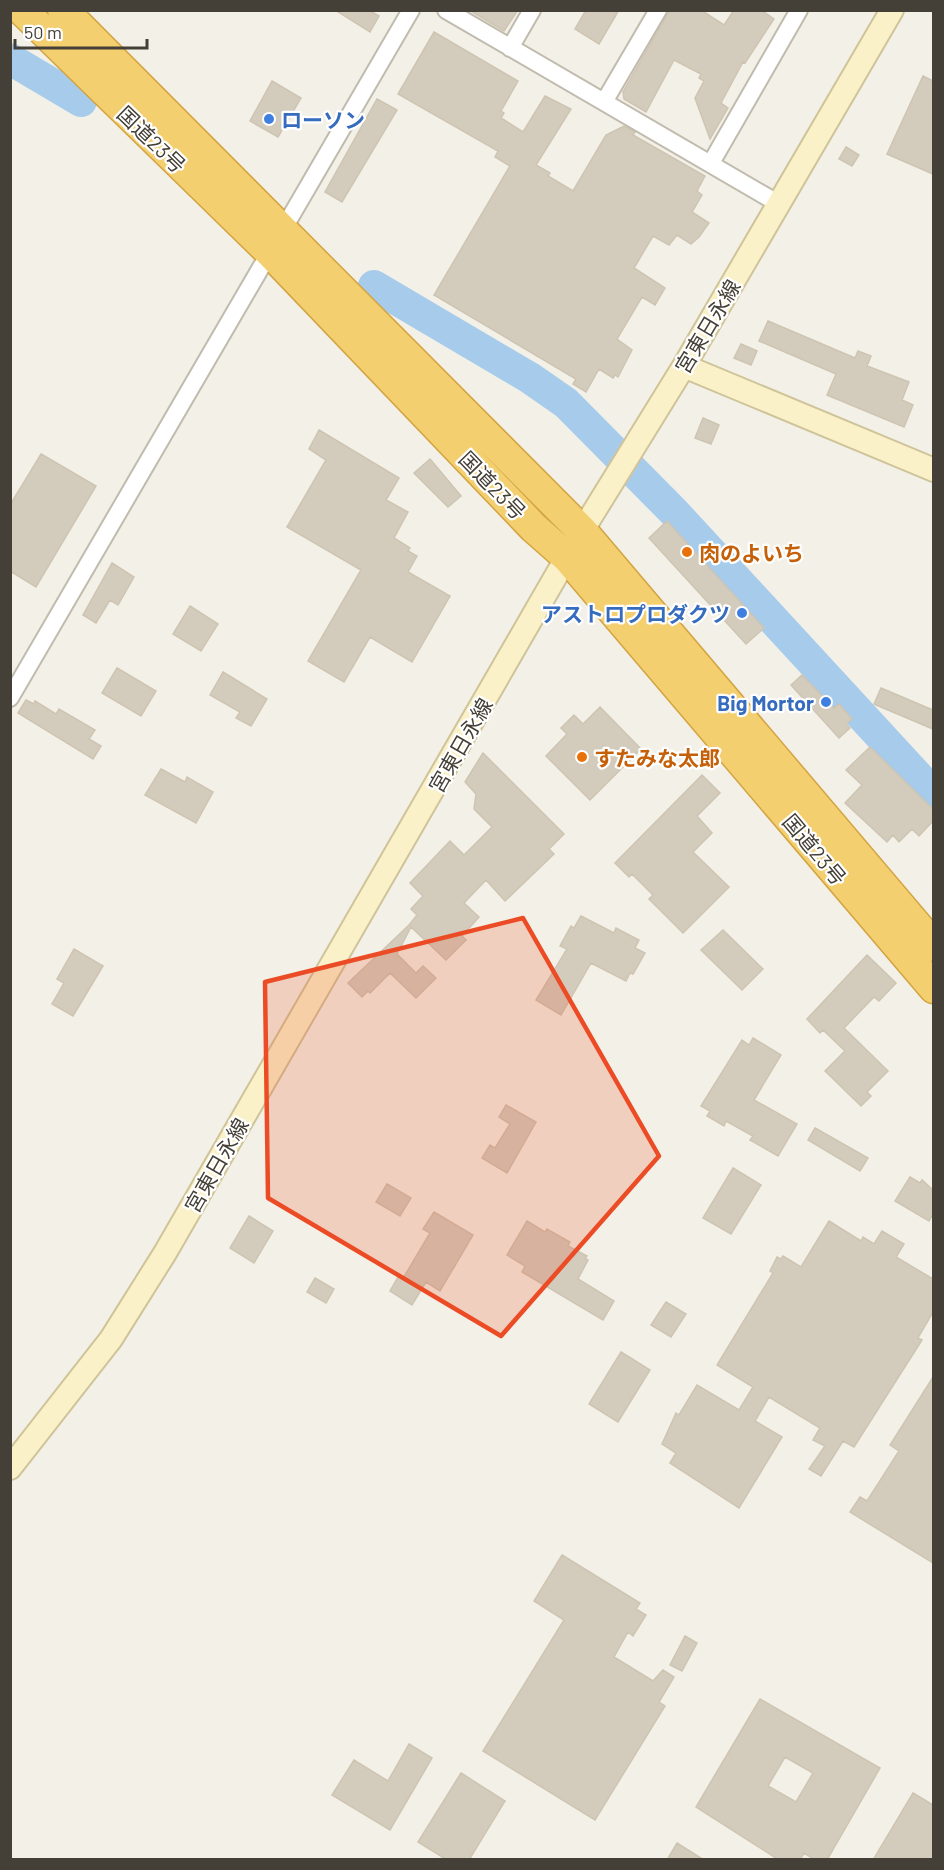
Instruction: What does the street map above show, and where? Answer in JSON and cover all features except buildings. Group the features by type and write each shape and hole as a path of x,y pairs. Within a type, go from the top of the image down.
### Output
{"highway":[{"name":"国道23号","path":"22,10 276,241 582,531 933,946"},
{"name":"国道23号","path":"63,10 276,241 534,528 568,558 933,988"}],"main road":[{"name":"宮東日永線","path":"10,1468 111,1339 165,1253 582,531 684,366 892,10"},
{"path":"684,366 933,470"}],"street":[{"path":"10,698 411,10"},
{"path":"447,10 779,204"},
{"path":"510,48 532,10"},
{"path":"604,102 658,10"},
{"path":"711,163 799,10"}],"highlighted area":[{"path":"523,918 659,1156 501,1336 268,1198 265,982"}],"waterway":[{"path":"10,59 81,101"},
{"path":"374,286 530,378 566,403 674,512 934,794"}],"place":[{"name":"ローソン","path":"269,119"},
{"name":"肉のよいち","path":"687,552"},
{"name":"アストロプロダクツ","path":"742,613"},
{"name":"Big Mortor","path":"826,702"},
{"name":"すたみな太郎","path":"582,757"}]}
